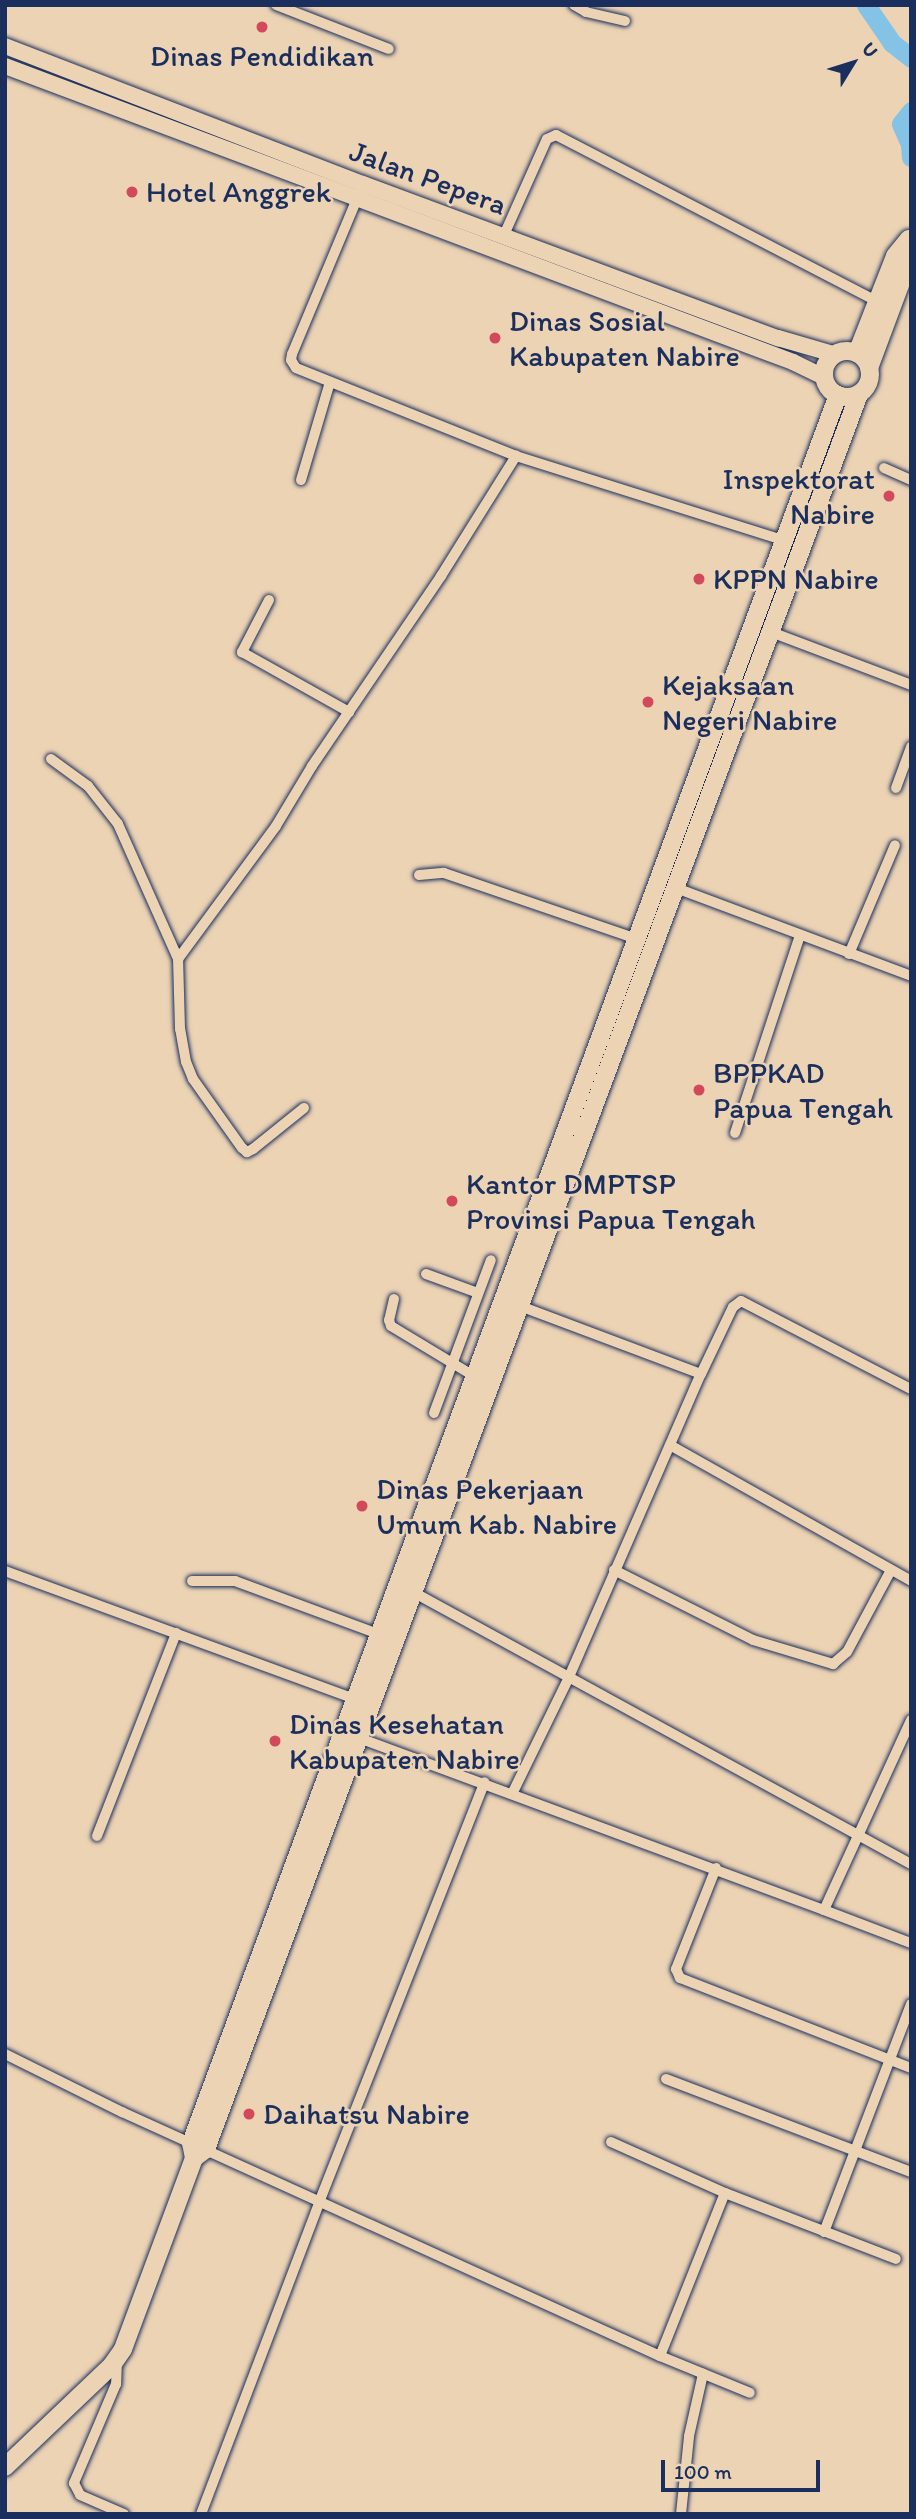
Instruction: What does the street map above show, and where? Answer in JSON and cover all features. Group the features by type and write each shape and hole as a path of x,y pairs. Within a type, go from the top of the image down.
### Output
{"main road":[{"name":"Jalan Pepera","path":"5,46 361,190 596,278 833,355"},
{"name":"Jalan Pepera","path":"5,66 361,190 504,236 824,377"},
{"path":"90,97 96,82"},
{"path":"856,353 895,256 909,240"},
{"path":"197,2150 381,1635 484,1381 625,999 676,888 859,394 869,381 869,368 909,261 909,240"},
{"path":"859,394 838,396 831,391 824,377 827,362 841,351 856,353 869,368"},
{"path":"5,2467 117,2359 414,1592 484,1381 520,1306 625,999 638,939 838,396"},
{"path":"720,715 738,722"}],"street":[{"path":"276,5 389,49"},
{"path":"574,5 586,12 625,20"},
{"path":"504,236 547,139 556,135 876,301"},
{"path":"361,190 291,357 296,368 516,456 785,541"},
{"path":"301,480 330,382"},
{"path":"178,958 276,826 441,576 516,456"},
{"path":"884,468 911,480"},
{"path":"269,600 242,652 349,712"},
{"path":"771,632 911,685"},
{"path":"896,788 911,747"},
{"path":"51,759 88,786 118,824 178,958 180,1029 186,1062 193,1079 242,1148 250,1151 304,1108"},
{"path":"849,954 895,845"},
{"path":"419,875 443,873 638,939"},
{"path":"676,888 911,976"},
{"path":"735,1133 800,935"},
{"path":"435,1413 491,1259"},
{"path":"426,1274 478,1293"},
{"path":"394,1299 389,1321 391,1326 484,1381"},
{"path":"513,1792 569,1676 733,1307 741,1301 911,1389"},
{"path":"520,1306 701,1374"},
{"path":"670,1445 911,1581"},
{"path":"614,1570 753,1640 834,1664 847,1652 891,1570"},
{"path":"5,1571 357,1700"},
{"path":"192,1581 235,1581 381,1635"},
{"path":"414,1592 911,1864"},
{"path":"97,1836 176,1633"},
{"path":"824,1910 911,1720"},
{"path":"359,1738 513,1792 911,1943"},
{"path":"201,2514 320,2200 485,1782"},
{"path":"716,1868 676,1969 678,1976 911,2068"},
{"path":"824,2231 911,2004"},
{"path":"5,2054 197,2150 320,2200 660,2356 750,2393"},
{"path":"666,2078 911,2172"},
{"path":"611,2142 725,2193 896,2259"},
{"path":"660,2356 725,2193"},
{"path":"117,2359 116,2384 74,2483 80,2495 124,2514"},
{"path":"681,2514 688,2443 703,2374"}],"waterway":[{"path":"866,5 892,43 911,58"},
{"path":"911,111 901,124 910,144 911,157"}],"place":[{"name":"Dinas Pendidikan","path":"262,27"},
{"name":"Hotel Anggrek","path":"132,192"},
{"name":"Dinas Sosial Kabupaten Nabire","path":"495,338"},
{"name":"Inspektorat Nabire","path":"889,496"},
{"name":"KPPN Nabire","path":"699,579"},
{"name":"Kejaksaan Negeri Nabire","path":"648,702"},
{"name":"BPPKAD Papua Tengah","path":"699,1090"},
{"name":"Kantor DMPTSP Provinsi Papua Tengah","path":"452,1201"},
{"name":"Dinas Pekerjaan Umum Kab. Nabire","path":"362,1506"},
{"name":"Dinas Kesehatan Kabupaten Nabire","path":"275,1741"},
{"name":"Daihatsu Nabire","path":"249,2114"}]}
